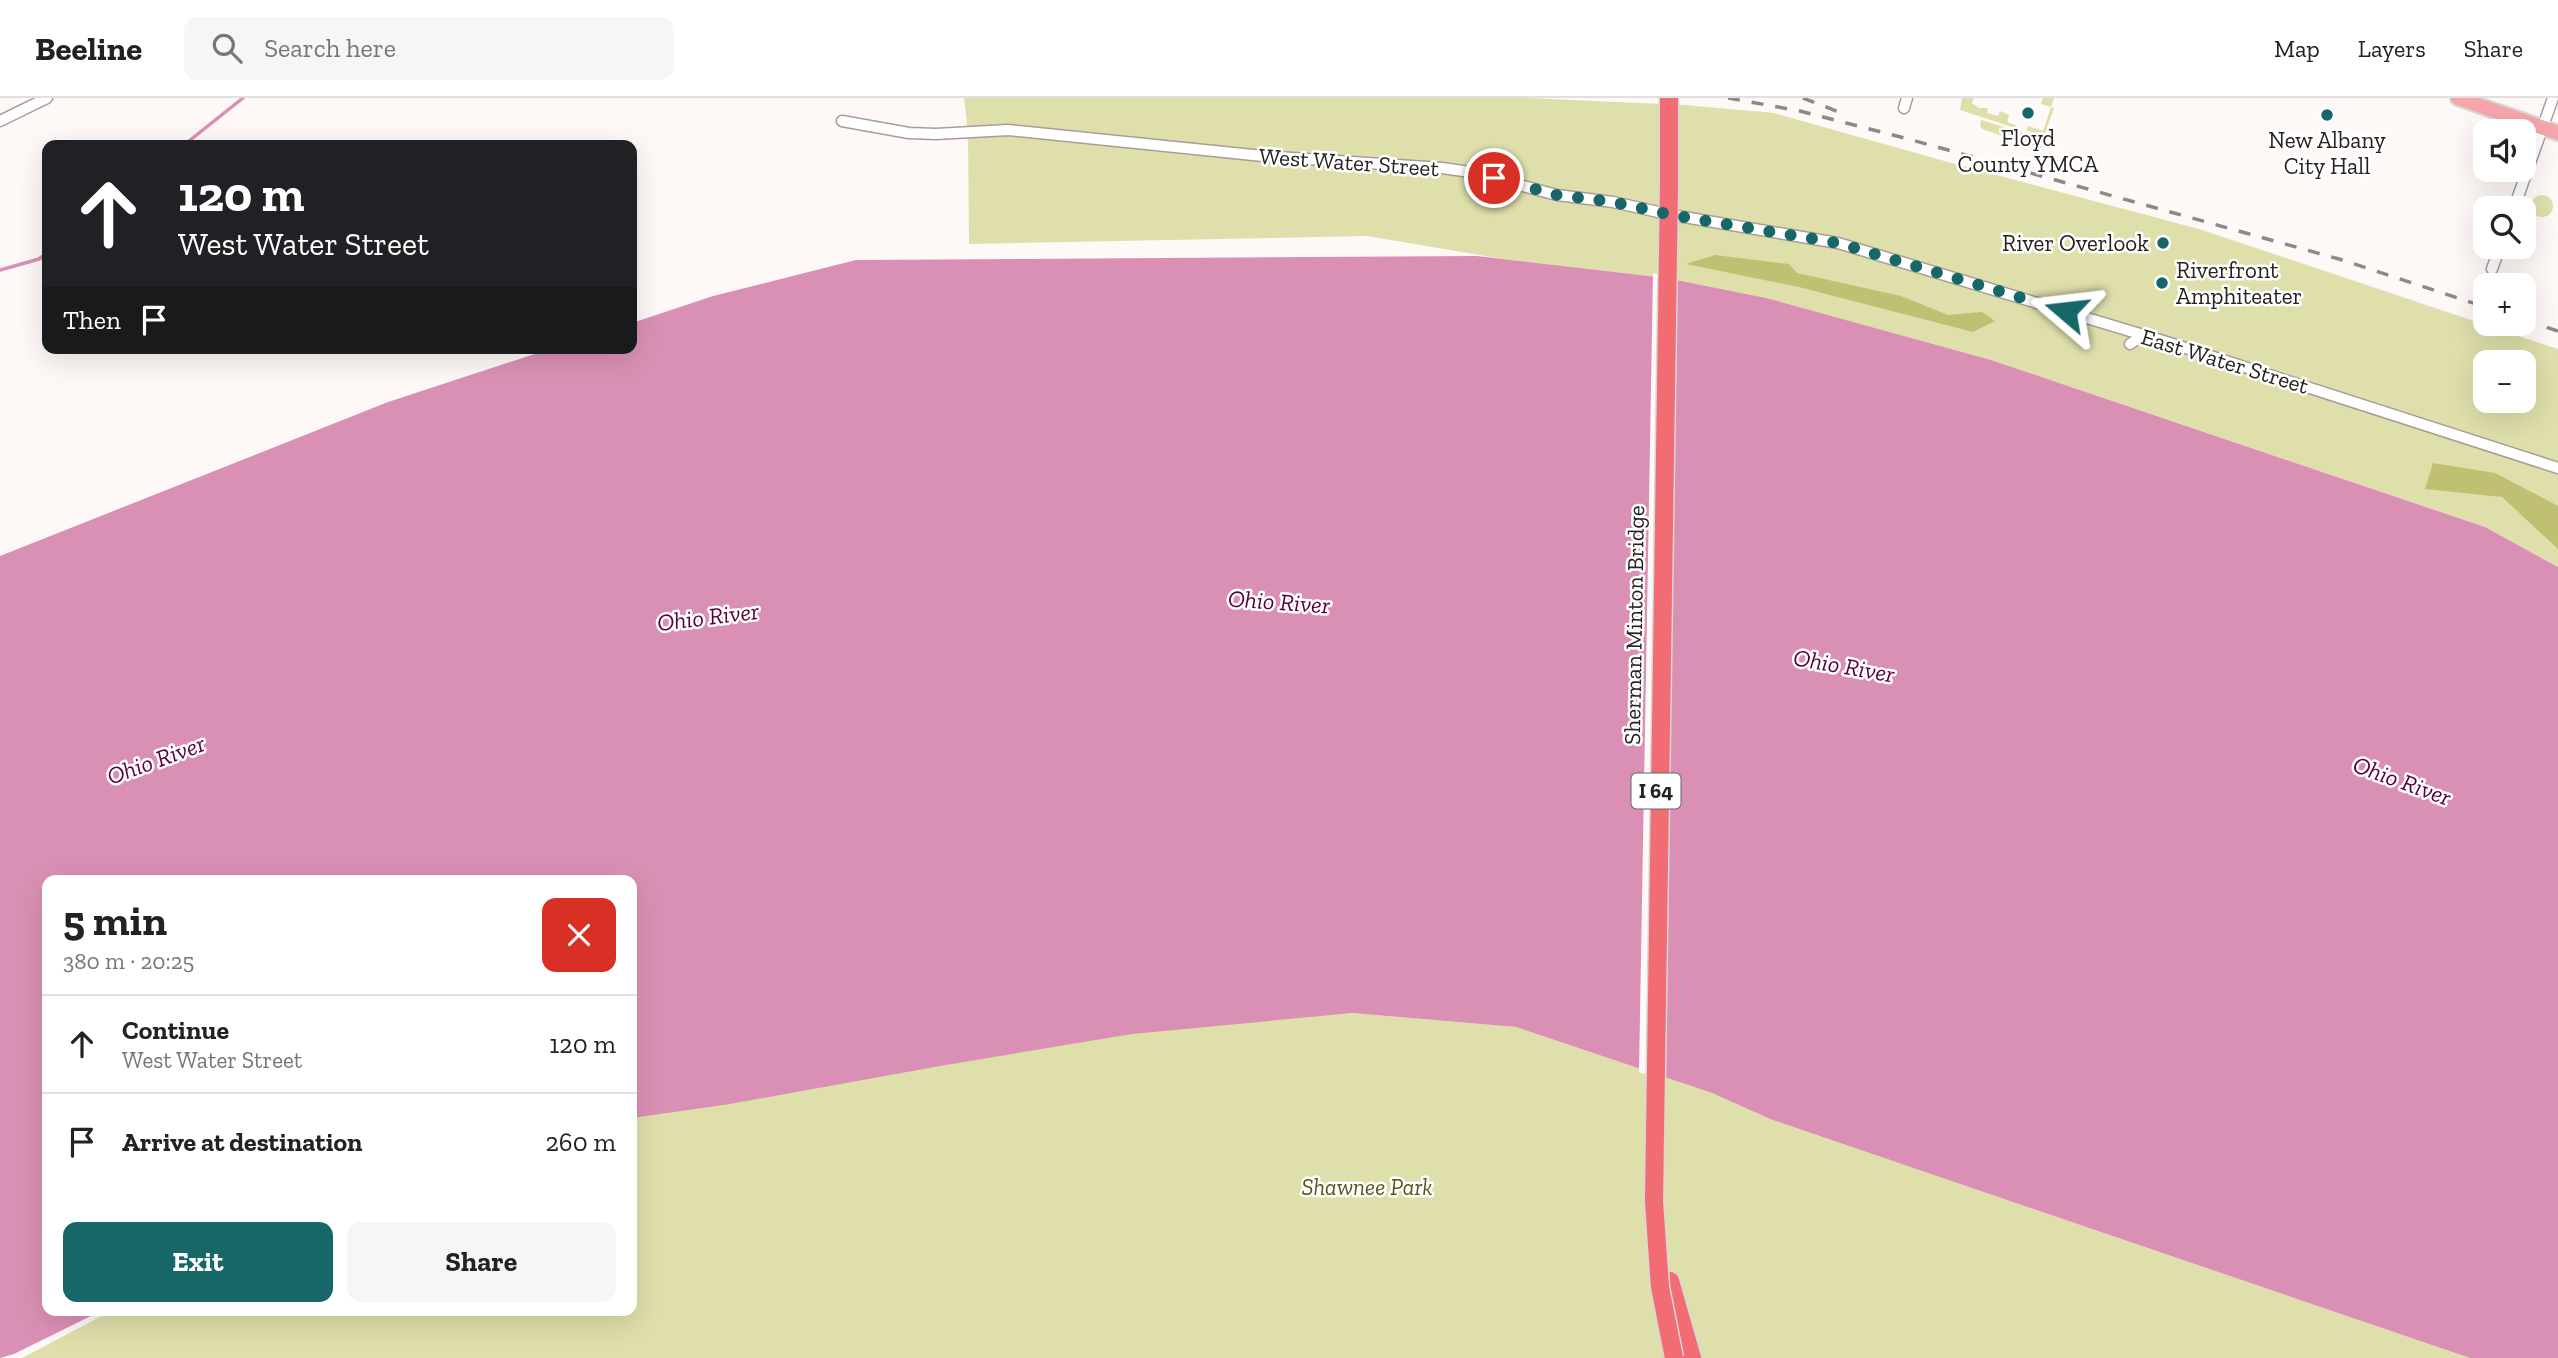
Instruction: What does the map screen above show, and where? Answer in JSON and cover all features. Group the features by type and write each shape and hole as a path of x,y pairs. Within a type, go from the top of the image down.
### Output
{"highway":[{"name":"Sherman Minton Bridge","path":"1667,1358 1653,1278 1649,1204 1649,1074 1669,98"},
{"name":"Sherman Minton Bridge","path":"1669,98 1650,1095 1653,1167 1662,1242 1676,1307 1692,1358"},
{"path":"1669,98 1670,184 1654,1202 1660,1287 1674,1358"}],"main road":[{"path":"2458,98 2558,132"}],"street":[{"path":"0,121 47,98"},
{"path":"2518,196 2553,98"},
{"name":"West Water Street","path":"842,121 909,133 1008,130 1263,156 1441,168 1470,172 1557,195 1613,202 1672,215 1838,243 1891,258"},
{"name":"East Water Street","path":"1891,258 2143,335 2558,468"},
{"path":"2492,269 2496,259"},
{"path":"2130,344 2143,335"}],"green space":[{"path":"964,98 1527,98 1685,105 1774,113 2199,229 2473,321 2473,336 2519,336 2558,349 2558,567 2485,527 1991,360 1765,298 1665,278 1503,259 1367,236 969,244 968,132"},
{"path":"1962,98 1974,98 1972,103 1979,108 1988,108 1987,113 1998,116 2000,111 2009,115 2007,122 2016,125 2015,128 1960,110"},
{"path":"2043,98 2054,98 2051,107 2041,104"},
{"path":"2051,107 2054,108 2044,137 2026,130 2028,126 2043,131"},
{"path":"1981,120 2014,130 2011,139 1982,129"},
{"path":"2017,131 2042,140 2041,148 2015,140"},
{"path":"2538,196 2546,196 2552,202 2552,210 2546,216 2536,214"},
{"name":"Shawnee Park","path":"1352,1013 1516,1027 1712,1093 1770,1119 2470,1358 22,1358 102,1316 637,1316 637,1092 887,1048"}],"shaded area":[{"path":"1715,255 1789,264 1797,273 1901,296 1948,315 1982,312 1995,321 1973,332 1799,287 1686,264"},
{"path":"2433,463 2495,473 2558,506 2558,549 2502,497 2425,489"}],"water":[{"name":"Ohio River","path":"1477,256 1666,278 1766,298 1991,360 2485,527 2558,567 2558,1358 2470,1358 1770,1119 1712,1093 1516,1027 1352,1013 1132,1034 730,1104 637,1117 637,875 42,875 42,1316 91,1316 14,1354 0,1358 0,556 388,402 535,354 637,354 637,321 713,296 856,260"}],"pier":[{"path":"1653,273 1666,275 1660,1079 1639,1072"}],"waterway":[{"path":"190,140 243,98"},
{"path":"0,270 42,257"}],"railway":[{"path":"1728,98 1800,111 1912,140 2339,259 2473,303"},
{"path":"1803,98 1839,112"},
{"path":"2536,324 2558,331"}],"place":[{"name":"Floyd County YMCA","path":"2028,113"},
{"name":"New Albany City Hall","path":"2327,115"},
{"name":"River Overlook","path":"2163,243"},
{"name":"Riverfront Amphiteater","path":"2162,283"}],"route":[{"path":"1494,178 1557,195 1613,202 1672,215 1838,243 2066,311"}]}
